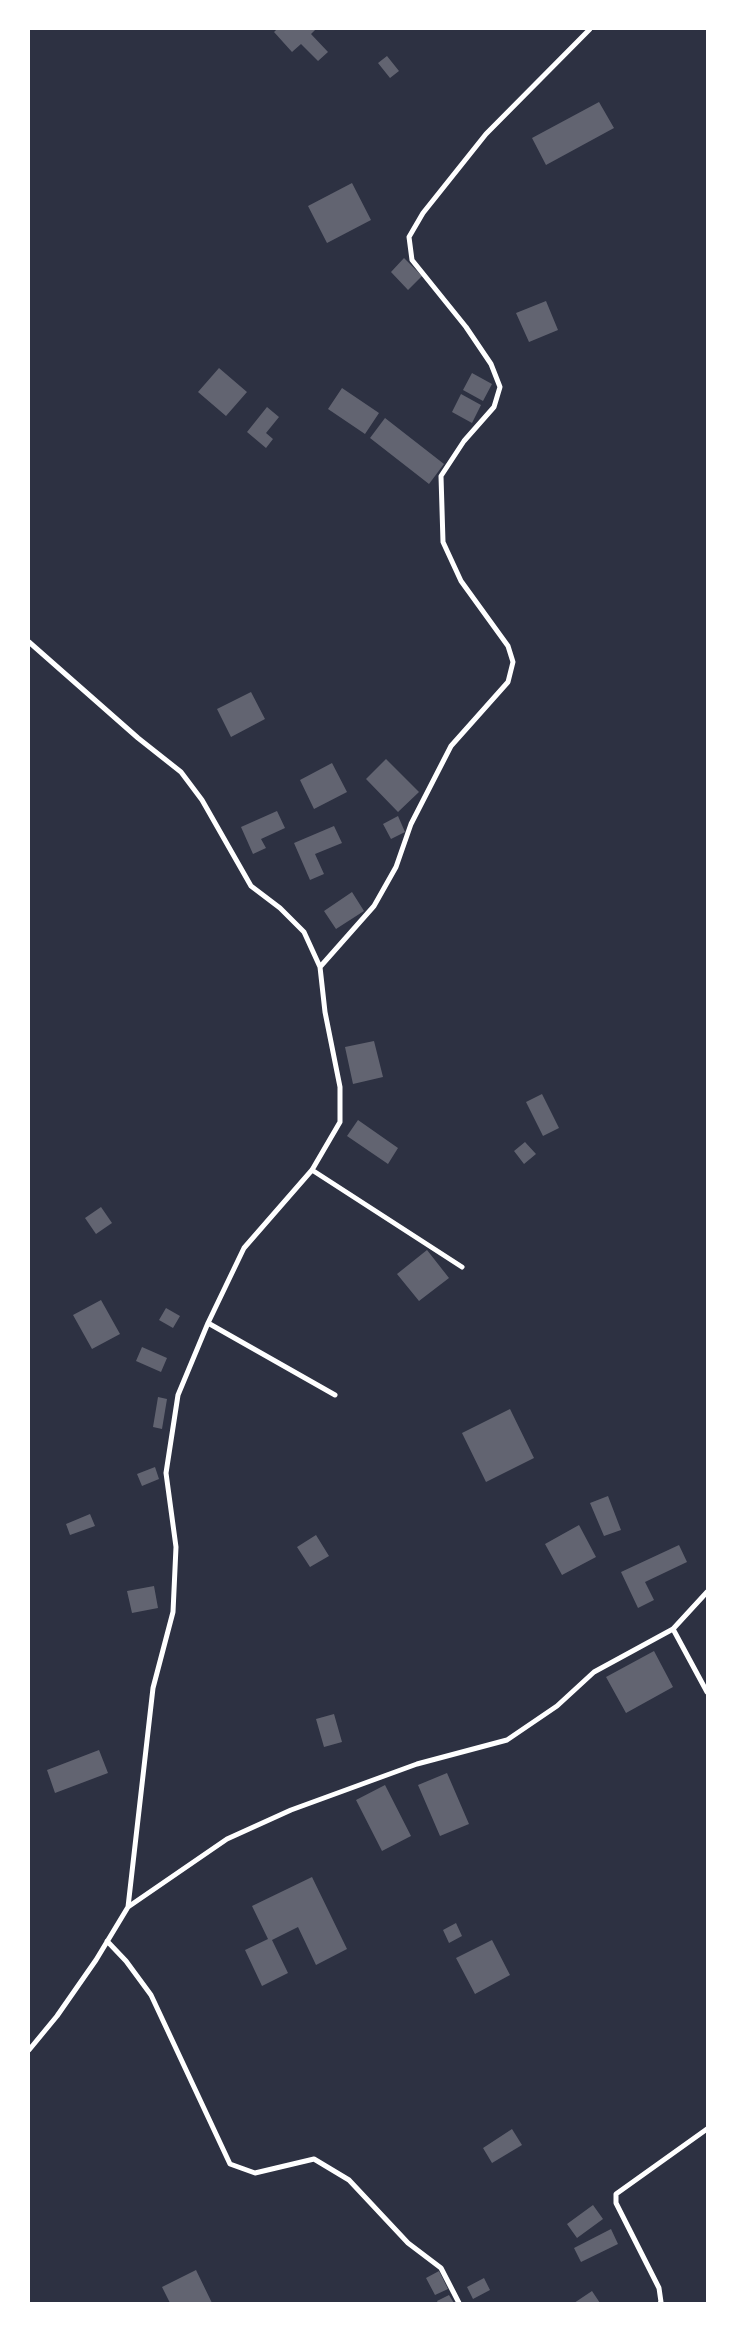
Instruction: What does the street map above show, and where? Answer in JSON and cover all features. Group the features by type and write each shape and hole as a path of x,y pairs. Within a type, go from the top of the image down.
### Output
{"street":[{"path":"320,967 374,906 396,867 411,824 451,746 508,682 513,662 508,646 461,581 443,542 442,476 464,441 494,407 500,387 491,364 466,327 412,260 409,237 423,213 486,134 590,29"},
{"path":"29,642 138,738 181,772 202,800 251,886 280,908 304,932 320,967 325,1012 340,1087 340,1122 312,1170 244,1248 208,1323 178,1395 166,1473 176,1547 173,1612 153,1688 128,1907"},
{"path":"312,1170 462,1267"},
{"path":"208,1323 335,1395"},
{"path":"29,2050 57,2016 128,1907 227,1840 292,1810 417,1764 507,1740 557,1706 594,1672 672,1629 707,1592"},
{"path":"672,1629 707,1692"},
{"path":"107,1941 126,1961 151,1995 230,2164 255,2173 314,2159 349,2180 408,2243 441,2268 459,2303"},
{"path":"660,2303 662,2302 659,2288 616,2203 616,2194 707,2129"}],"building":[{"path":"277,29 316,29 311,34 328,52 318,61 301,44 292,52 274,32"},
{"path":"387,56 399,71 390,78 378,63"},
{"path":"599,102 614,128 546,165 532,138"},
{"path":"352,183 371,220 327,243 308,206"},
{"path":"404,258 422,276 408,290 391,272"},
{"path":"546,301 558,330 529,342 516,313"},
{"path":"219,368 247,392 226,416 198,392"},
{"path":"472,373 492,384 483,401 463,390"},
{"path":"342,388 379,413 365,434 328,409"},
{"path":"461,394 481,405 472,423 452,412"},
{"path":"267,407 279,417 266,433 273,439 266,448 247,432"},
{"path":"385,418 444,464 429,484 370,438"},
{"path":"251,692 265,719 231,737 217,709"},
{"path":"386,759 419,792 398,812 366,779"},
{"path":"332,763 347,792 314,809 300,780"},
{"path":"277,811 285,828 261,839 266,848 253,854 241,827"},
{"path":"398,816 405,832 391,839 383,824"},
{"path":"334,826 342,843 315,854 324,874 310,880 294,843"},
{"path":"352,892 364,911 336,929 324,911"},
{"path":"374,1041 383,1077 353,1084 345,1047"},
{"path":"542,1094 559,1128 543,1136 526,1102"},
{"path":"358,1120 398,1148 388,1164 347,1136"},
{"path":"525,1142 536,1154 524,1164 514,1151"},
{"path":"101,1207 112,1223 96,1234 85,1218"},
{"path":"427,1250 449,1278 419,1301 397,1274"},
{"path":"101,1300 120,1334 92,1349 73,1315"},
{"path":"166,1308 180,1316 173,1328 159,1320"},
{"path":"142,1347 167,1358 161,1372 136,1361"},
{"path":"158,1397 167,1399 162,1429 153,1427"},
{"path":"510,1409 534,1458 486,1482 462,1433"},
{"path":"155,1467 159,1479 142,1486 137,1474"},
{"path":"608,1496 621,1530 604,1536 590,1503"},
{"path":"90,1514 95,1526 70,1535 66,1524"},
{"path":"579,1525 596,1557 562,1575 545,1544"},
{"path":"316,1535 329,1556 310,1567 297,1547"},
{"path":"679,1545 687,1562 645,1582 654,1600 638,1608 621,1572"},
{"path":"154,1586 158,1608 132,1613 127,1591"},
{"path":"654,1651 673,1687 626,1713 606,1677"},
{"path":"334,1714 342,1742 324,1747 316,1719"},
{"path":"99,1750 108,1773 55,1793 47,1770"},
{"path":"447,1773 469,1824 440,1836 418,1785"},
{"path":"385,1785 411,1836 382,1851 356,1800"},
{"path":"312,1877 347,1949 316,1965 298,1927 272,1940 288,1973 262,1986 245,1950 268,1939 252,1906"},
{"path":"456,1923 462,1936 449,1943 443,1930"},
{"path":"492,1940 510,1975 475,1994 456,1958"},
{"path":"512,2129 522,2145 492,2163 483,2148"},
{"path":"593,2205 603,2219 577,2238 567,2224"},
{"path":"611,2229 618,2244 581,2262 574,2248"},
{"path":"196,2270 212,2303 170,2303 162,2287"},
{"path":"439,2271 448,2289 435,2295 426,2278"},
{"path":"484,2278 490,2290 473,2299 467,2287"},
{"path":"592,2291 600,2303 574,2303"},
{"path":"449,2295 454,2303 438,2303 437,2301"}]}
